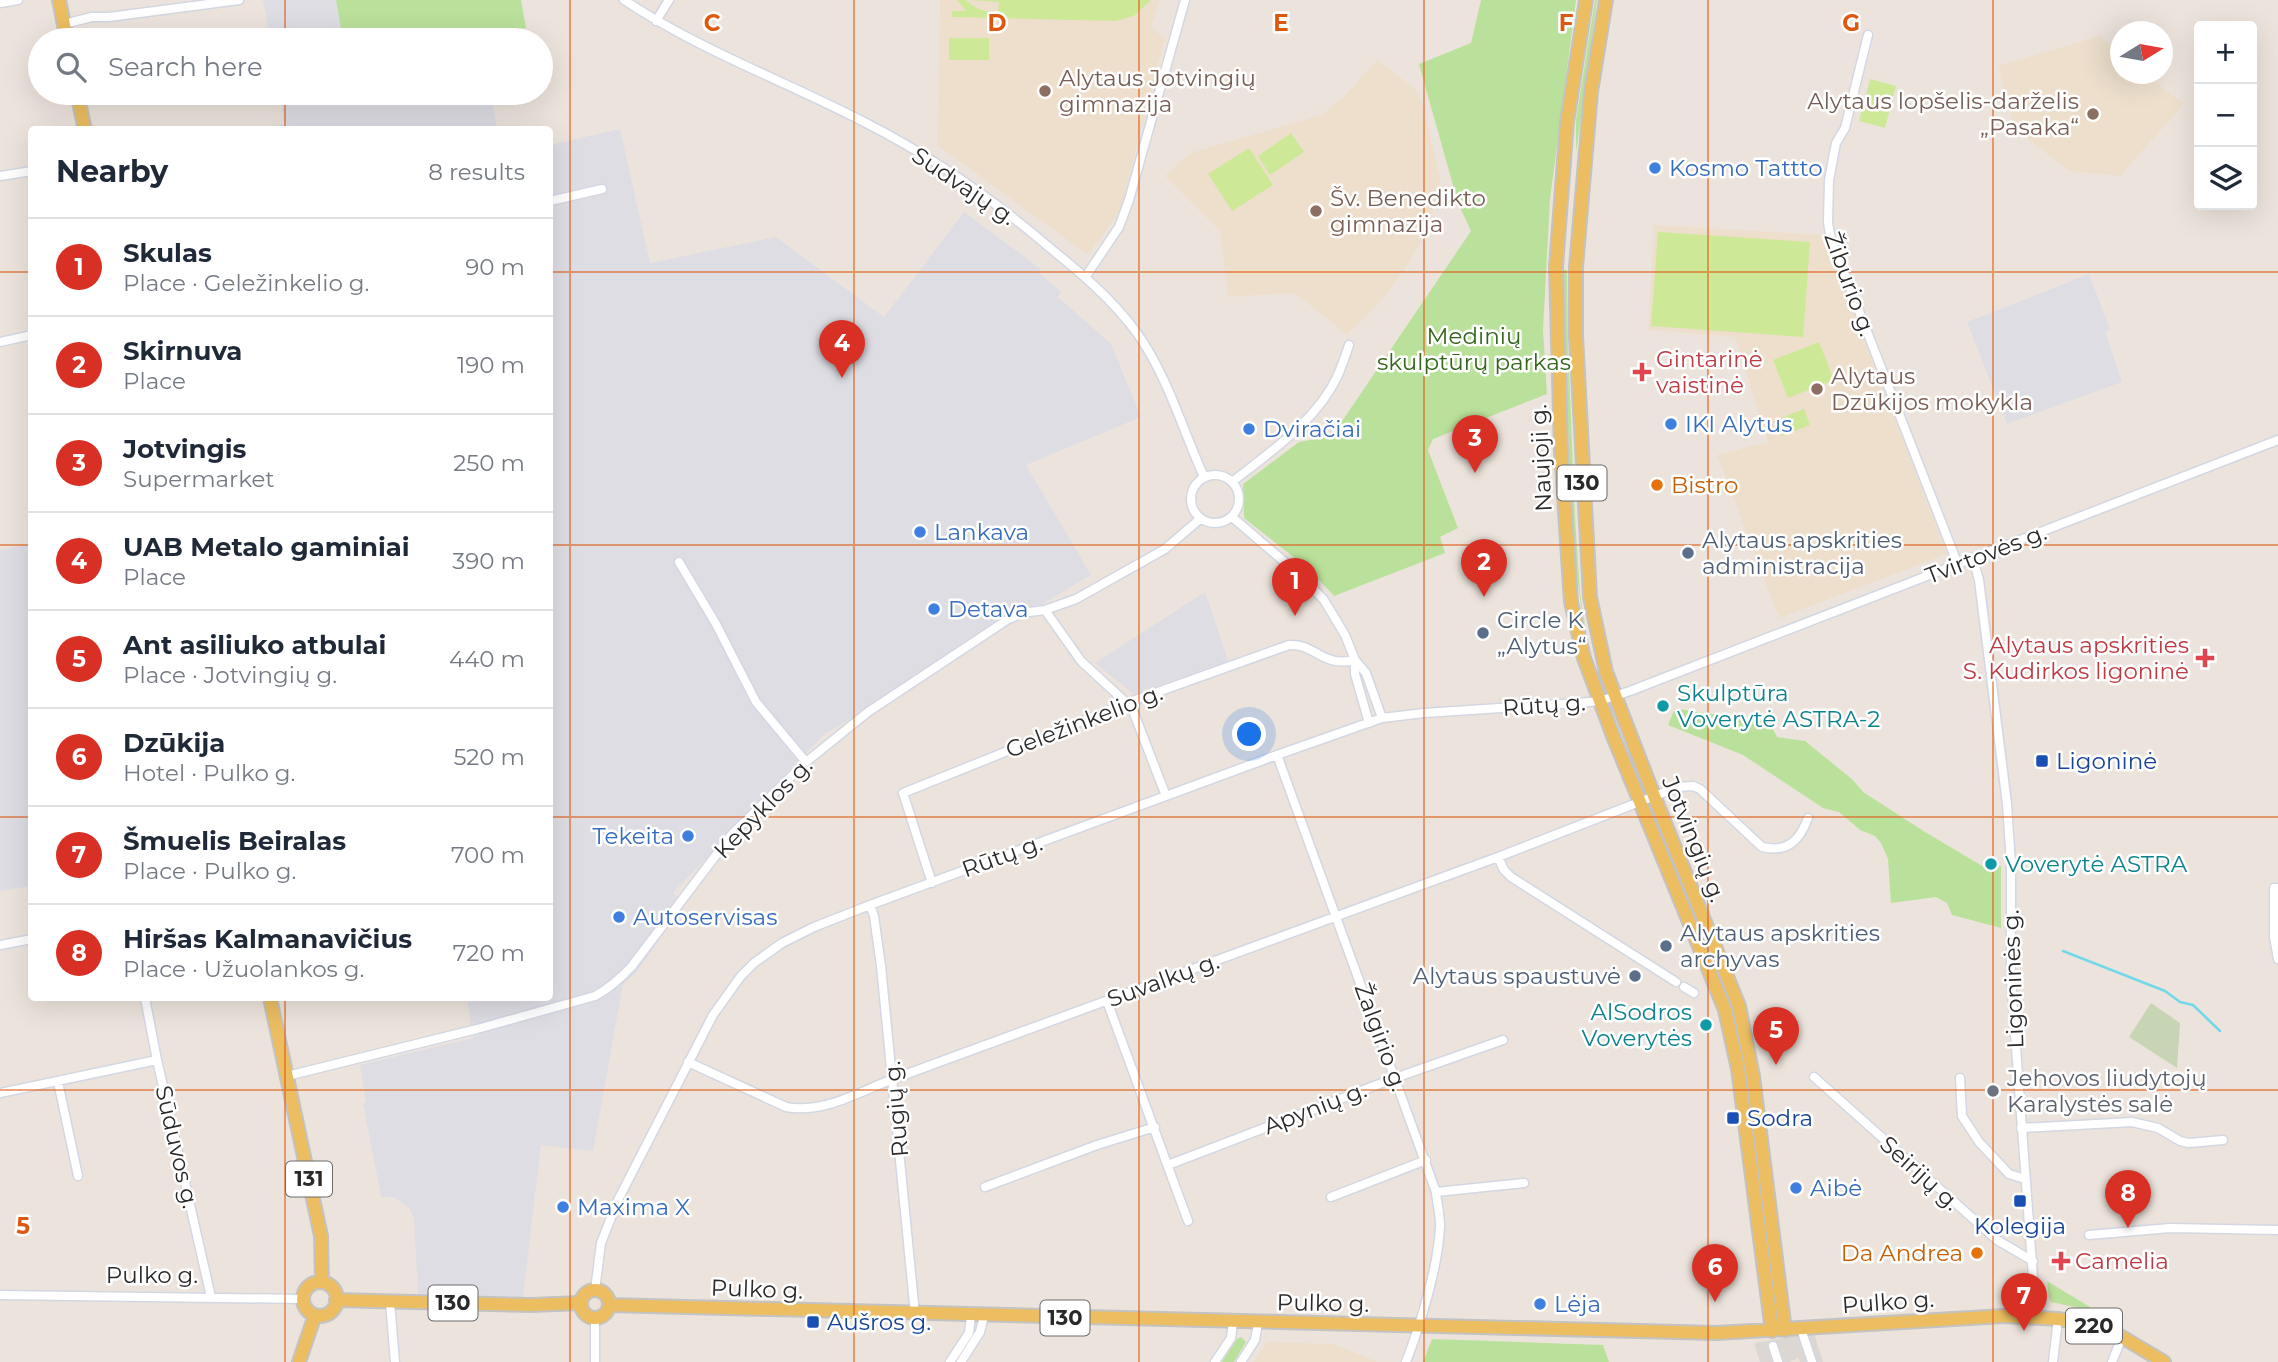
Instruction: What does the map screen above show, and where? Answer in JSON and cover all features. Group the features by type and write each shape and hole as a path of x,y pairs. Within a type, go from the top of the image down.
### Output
{"main road":[{"path":"58,0 65,28"},
{"name":"Naujoji g.","path":"1587,0 1567,122 1557,231 1556,320 1567,569 1576,630 1600,701"},
{"name":"Naujoji g.","path":"1606,0 1591,92 1578,233 1576,326 1589,587 1601,656 1615,696"},
{"path":"80,105 84,126"},
{"path":"1557,231 1578,233"},
{"name":"Jotvingių g.","path":"1615,696 1739,1006 1751,1060 1765,1164 1779,1330"},
{"name":"Jotvingių g.","path":"1600,701 1726,1010 1738,1069 1751,1166 1779,1330"},
{"name":"131","path":"271,1001 321,1237 322,1282"},
{"path":"1751,1166 1765,1164"},
{"path":"322,1282 334,1290 337,1300 331,1311 324,1315 315,1315 308,1311 303,1299 309,1287 322,1282"},
{"path":"595,1290 604,1293 609,1305 606,1313 595,1318 587,1315 581,1303 584,1295 595,1290"},
{"name":"130","path":"337,1300 531,1305 581,1303"},
{"name":"Pulko g.","path":"609,1305 1717,1334 1979,1317 2036,1318"},
{"path":"299,1362 315,1315"},
{"name":"220","path":"2036,1318 2091,1325 2122,1337 2164,1362"}],"street":[{"path":"0,3 18,0"},
{"path":"64,24 92,17 239,0"},
{"name":"Sudvajų g.","path":"624,0 656,21 868,124 956,177 1086,276 1120,311 1152,356 1173,398 1204,477"},
{"path":"656,21 669,0"},
{"path":"1086,276 1119,227 1129,200 1185,0"},
{"name":"Žiburio g.","path":"1868,35 1845,128 1836,143 1829,180 1828,223 1831,239 1958,565"},
{"path":"0,176 28,172"},
{"path":"553,200 602,189"},
{"path":"0,342 28,336"},
{"path":"1232,482 1295,433 1338,377 1349,345"},
{"name":"Tvirtovės g.","path":"1615,696 2278,440"},
{"path":"1222,476 1232,482 1239,499 1232,517 1220,523 1200,519 1192,507 1191,493 1194,487 1204,477 1222,476"},
{"path":"1232,517 1313,587 1340,625 1355,660 1366,673 1382,718"},
{"name":"Kepyklos g.","path":"287,1076 517,1019 595,996 606,990 632,966 732,834 806,762 868,712 1007,620 1022,613 1045,610 1076,599 1165,550 1200,519"},
{"name":"Ligoninės g.","path":"1973,559 1979,580 2007,803 2011,864 2011,980 2036,1318"},
{"path":"678,562 716,624 756,702 806,762"},
{"path":"1045,610 1081,662 1127,703 1137,716 1166,796"},
{"name":"Geležinkelio g.","path":"932,883 903,793 1127,703 1289,645 1301,645 1335,662 1355,660"},
{"path":"1355,660 1355,674 1369,723"},
{"name":"Rūtų g.","path":"595,1290 601,1242 618,1200 713,1015 754,962 796,935 870,905 1382,718 1600,701 1615,696"},
{"name":"Žalgirio g.","path":"1277,755 1436,1192 1439,1235 1420,1327 1406,1362"},
{"name":"Suvalkų g.","path":"688,1062 771,1101 798,1110 820,1108 1498,857 1654,796 1687,786 1700,789 1762,847 1780,848 1797,842 1808,818"},
{"path":"1498,857 1511,877 1694,993"},
{"path":"2278,888 2274,888 2274,937 2278,959"},
{"name":"Rugių g.","path":"870,905 881,966 915,1314"},
{"path":"0,945 28,940"},
{"name":"Sūduvos g.","path":"146,1001 211,1297"},
{"path":"1107,1001 1188,1221"},
{"name":"Apynių g.","path":"1168,1165 1395,1078 1503,1040"},
{"path":"0,1093 157,1060"},
{"name":"Seirijų g.","path":"1814,1077 1997,1240 2033,1261"},
{"path":"1960,1078 1962,1115 1979,1142 2009,1174 2025,1179"},
{"path":"58,1082 78,1176"},
{"path":"2021,1128 2132,1122 2158,1128 2180,1141 2189,1143 2223,1140"},
{"path":"985,1187 1097,1145 1155,1127"},
{"path":"1331,1197 1426,1160"},
{"path":"1436,1192 1524,1183"},
{"path":"2090,1235 2170,1228 2278,1230"},
{"name":"Pulko g.","path":"0,1295 303,1299"},
{"path":"390,1302 396,1362"},
{"path":"950,1362 969,1333 971,1316"},
{"path":"961,1362 980,1332 984,1316"},
{"path":"595,1318 596,1362"},
{"path":"2053,1362 2058,1319"},
{"path":"1215,1362 1231,1338 1233,1322"},
{"path":"1241,1362 1255,1340 1258,1323"},
{"path":"1803,1335 1812,1362"},
{"path":"2112,1362 2122,1337"},
{"path":"1773,1346 1778,1362"}],"shaded area":[{"path":"263,0 336,0 341,28 268,28"},
{"name":"Alytaus Jotvingių gimnazija","path":"940,0 1160,0 1151,28 1165,38 1120,211 1088,255 937,145"},
{"name":"Alytaus lopšelis-darželis „Pasaka“","path":"2099,36 2110,45 2110,84 2158,84 2184,104 2120,176 2069,171 2014,128 1998,66"},
{"name":"Šv. Benedikto gimnazija","path":"1377,60 1415,89 1422,102 1440,176 1439,191 1424,237 1409,263 1387,294 1347,335 1295,293 1228,297 1220,231 1165,176 1190,153 1322,115 1347,93"},
{"path":"281,105 493,105 496,126 273,126 284,124"},
{"path":"620,129 650,263 776,237 884,317 964,212 1041,269 1039,273 1061,292 1058,297 1111,344 1141,417 1026,465 1091,575 823,735 673,893 685,902 636,973 623,984 593,1151 541,1145 523,1297 418,1294 414,1218 409,1208 394,1197 381,1197 363,1103 366,1102 360,1065 473,1038 467,1001 553,1001 553,144"},
{"name":"Alytaus Dzūkijos mokykla","path":"1654,225 1823,235 1947,554 1779,618 1717,455 1768,442 1735,337 1648,330"},
{"path":"2089,274 2110,329 2105,332 2122,382 2007,424 1967,322"},
{"path":"28,545 28,886 0,891 0,550"},
{"path":"1205,592 1228,661 1134,694 1095,663"},
{"path":"1814,1333 1823,1362 1800,1362 1798,1358 1790,1362 1760,1362 1754,1343"},
{"path":"1267,1342 1333,1344 1378,1362 1254,1362"}],"green space":[{"path":"336,0 521,0 526,28 341,28"},
{"path":"957,0 966,0 981,10 998,12 999,2 970,0 1151,0 1134,16 1115,21 952,17 952,11 966,11"},
{"name":"Medinių skulptūrų parkas","path":"1481,0 1576,0 1550,199 1543,330 1547,394 1433,439 1428,450 1458,528 1440,537 1445,553 1334,596 1310,570 1244,518 1243,484 1299,442 1332,436 1471,231 1458,203 1419,64 1471,43"},
{"path":"1597,0 1576,153 1576,120"},
{"path":"949,38 989,38 989,60 949,60"},
{"path":"1870,79 1896,86 1885,128 1859,121"},
{"path":"1291,133 1304,152 1270,175 1258,156"},
{"path":"1249,148 1273,185 1232,211 1208,174"},
{"path":"1658,232 1810,242 1803,337 1651,326"},
{"path":"1564,270 1567,270 1575,518 1580,593 1586,631 1578,586 1572,519"},
{"path":"1819,342 1834,380 1788,398 1773,360"},
{"path":"1804,409 1810,425 1782,436 1776,420"},
{"path":"1675,708 1770,723 1777,737 1805,741 1853,780 1863,792 1925,832 1984,867 2001,866 2001,928 1952,915 1947,903 1936,897 1891,903 1888,859 1875,836 1860,830 1839,812 1823,808 1743,755 1668,725"},
{"path":"2151,1003 2180,1023 2177,1068 2129,1037"},
{"path":"2047,1281 2090,1307 2090,1310 2051,1302"},
{"path":"1241,1337 1246,1342 1234,1362 1222,1362 1237,1339"},
{"path":"1432,1339 1603,1345 1609,1362 1423,1362"}],"waterway":[{"path":"2063,951 2165,991 2180,1002 2193,1005 2220,1031"}],"place":[{"name":"Alytaus Jotvingių gimnazija","path":"1045,91"},
{"name":"Alytaus lopšelis-darželis „Pasaka“","path":"2093,114"},
{"name":"Kosmo Tattto","path":"1655,168"},
{"name":"Šv. Benedikto gimnazija","path":"1316,211"},
{"name":"Gintarinė vaistinė","path":"1642,372"},
{"name":"UAB Metalo gaminiai","path":"842,378"},
{"name":"Alytaus Dzūkijos mokykla","path":"1817,389"},
{"name":"IKI Alytus","path":"1671,424"},
{"name":"Dviračiai","path":"1249,429"},
{"name":"Jotvingis","path":"1475,473"},
{"name":"Bistro","path":"1657,485"},
{"name":"Lankava","path":"920,532"},
{"name":"Alytaus apskrities administracija","path":"1688,553"},
{"name":"Skirnuva","path":"1484,597"},
{"name":"Detava","path":"934,609"},
{"name":"Skulas","path":"1295,616"},
{"name":"Circle K „Alytus“","path":"1483,633"},
{"name":"Alytaus apskrities S. Kudirkos ligoninė","path":"2205,658"},
{"name":"Skulptūra Voverytė ASTRA-2","path":"1663,706"},
{"name":"Ligoninė","path":"2042,761"},
{"name":"Tekeita","path":"688,836"},
{"name":"Voverytė ASTRA","path":"1991,864"},
{"name":"Autoservisas","path":"619,917"},
{"name":"Alytaus apskrities archyvas","path":"1666,946"},
{"name":"Alytaus spaustuvė","path":"1635,976"},
{"name":"AlSodros Voverytės","path":"1706,1025"},
{"name":"Ant asiliuko atbulai","path":"1776,1065"},
{"name":"Jehovos liudytojų Karalystės salė","path":"1993,1091"},
{"name":"Sodra","path":"1733,1118"},
{"name":"Aibė","path":"1796,1188"},
{"name":"Kolegija","path":"2020,1201"},
{"name":"Maxima X","path":"563,1207"},
{"name":"Hiršas Kalmanavičius","path":"2128,1228"},
{"name":"Da Andrea","path":"1977,1253"},
{"name":"Camelia","path":"2061,1261"},
{"name":"Dzūkija","path":"1715,1302"},
{"name":"Lėja","path":"1540,1304"},
{"name":"Aušros g.","path":"813,1322"},
{"name":"Šmuelis Beiralas","path":"2024,1331"}]}
